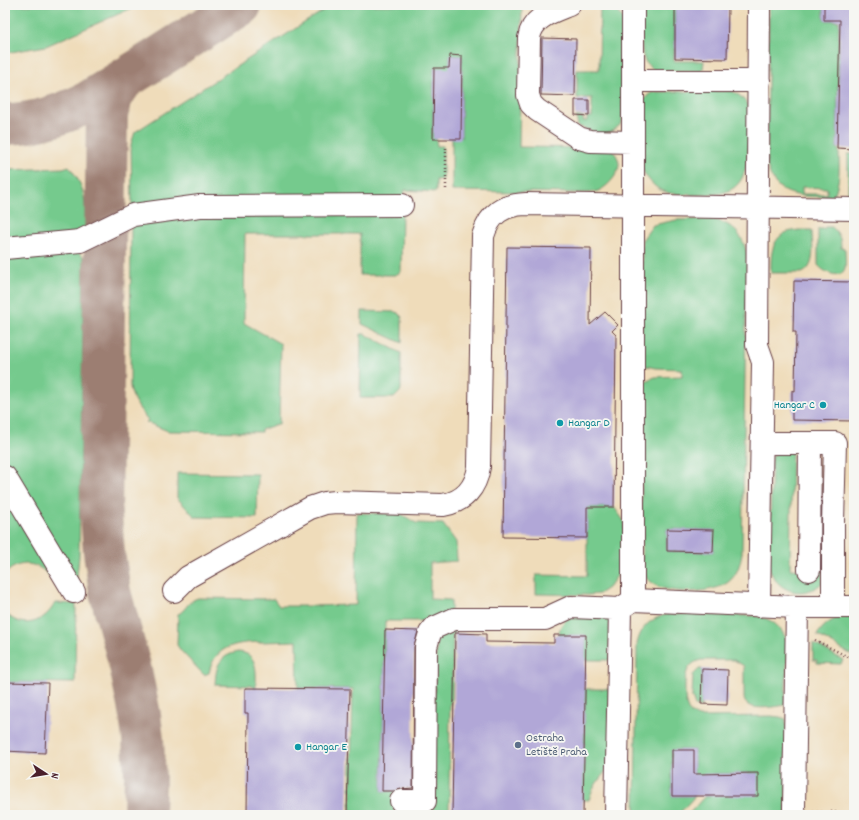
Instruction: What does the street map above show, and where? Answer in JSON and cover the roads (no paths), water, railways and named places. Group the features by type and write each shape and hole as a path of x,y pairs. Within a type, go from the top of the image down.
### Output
{"lane":[{"path":"569,5 541,17 531,31 529,38 528,95 531,104 537,110 584,140 633,142"},
{"path":"616,815 627,605 634,81 633,5"},
{"path":"759,5 757,345 763,362 759,606"},
{"path":"634,81 758,81"},
{"path":"174,591 188,577 310,508 336,502 443,505 450,504 468,493 476,480 479,467 483,236 490,220 502,209 510,205 518,204 854,209"},
{"path":"5,248 80,241 133,216 200,206 402,205"},
{"path":"401,801 424,801 425,654 428,639 434,628 454,619 545,619 571,607 627,605 843,607 833,523 835,443 762,443"},
{"path":"809,570 810,443"},
{"path":"5,477 74,592"},
{"path":"797,607 794,808 804,814"}],"place":[{"name":"Hangar C","path":"823,405"},
{"name":"Hangar D","path":"560,423"},
{"name":"Ostraha Letiště Praha","path":"518,745"},
{"name":"Hangar E","path":"298,747"}]}
